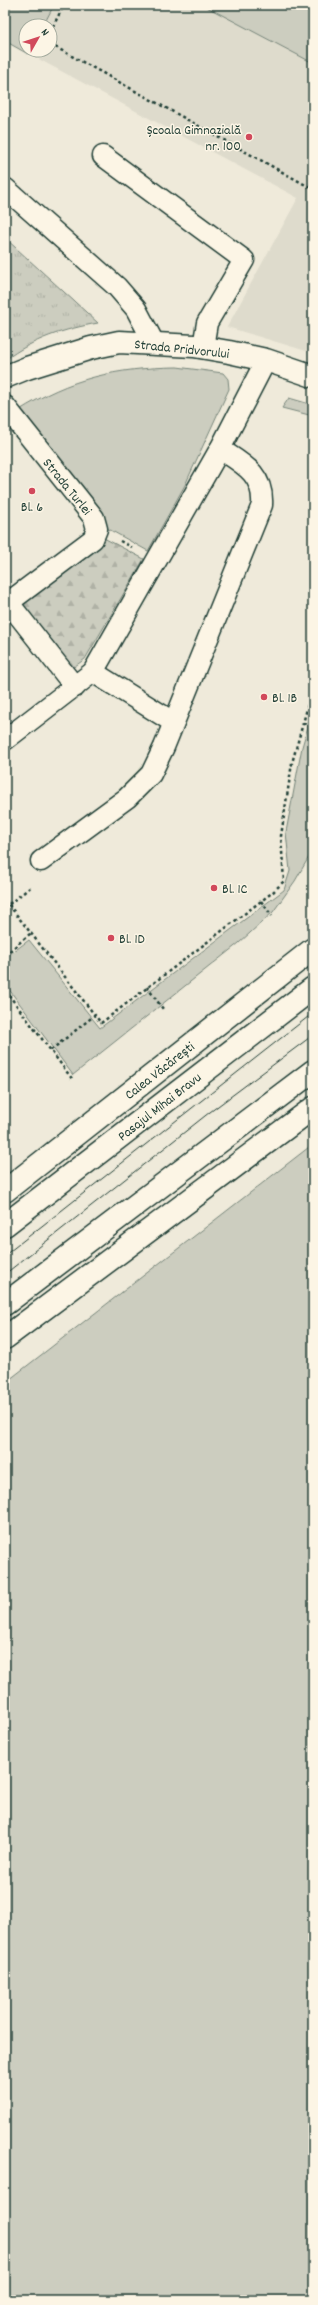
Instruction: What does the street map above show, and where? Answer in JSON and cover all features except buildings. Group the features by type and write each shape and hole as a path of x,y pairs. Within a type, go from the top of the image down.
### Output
{"main road":[{"name":"Strada Pridvorului","path":"5,377 27,368 91,348 119,342 203,347 266,360 313,376"},
{"name":"Calea Văcărești","path":"5,1191 313,949"},
{"name":"Pasajul Mihai Bravu","path":"5,1225 313,988"},
{"path":"5,1304 313,1070"},
{"path":"5,1338 313,1108"}],"lane":[{"path":"103,156 244,260 207,323 203,347"},
{"path":"5,188 117,287 136,309 154,343"},
{"path":"5,740 93,672 220,449 266,360"},
{"name":"Strada Turlei","path":"5,406 94,518 97,529 93,539 7,603"},
{"path":"41,862 127,798 151,774 262,505 263,491 256,476 245,466 220,449"},
{"path":"7,603 74,687"},
{"path":"93,672 173,722"}],"path":[{"path":"57,18 64,5"},
{"path":"58,48 313,189"},
{"path":"97,529 157,560"},
{"path":"5,900 101,1022 261,902 284,881 280,836 292,763 313,687"},
{"path":"303,723 313,726"},
{"path":"261,902 272,916"},
{"path":"5,955 31,933"},
{"path":"147,987 163,1009"},
{"path":"5,990 73,1080"},
{"path":"51,1050 95,1016"}],"shaded area":[{"name":"Școala Gimnazială nr. 100","path":"5,5 313,5 313,353 227,327 298,198 37,58 58,58 58,18 18,18 18,48 5,41"}],"green space":[{"path":"5,5 54,5 47,18 18,18 18,48 5,41"},
{"path":"203,5 313,5 313,63"},
{"path":"5,238 98,323 73,328 49,336 27,346 5,360"},
{"path":"177,367 223,373 228,379 229,389 185,485 148,551 103,526 18,411 56,390 94,377 134,370"},
{"path":"289,398 313,405 313,416 282,408"},
{"path":"98,535 144,559 85,659 68,671 14,602"},
{"path":"313,709 313,850 295,881 273,912 239,943 73,1075 5,984 5,958 29,940 100,1028 284,890 290,871 286,832 302,747"},
{"path":"313,1144 313,2300 5,2300 5,1383"}],"tram line":[{"path":"5,1255 313,1013"},
{"path":"5,1274 210,1112 313,1035"}],"place":[{"name":"Școala Gimnazială nr. 100","path":"249,137"},
{"name":"Bl. 6","path":"32,491"},
{"name":"Bl. 1B","path":"264,697"},
{"name":"Bl. 1C","path":"214,888"},
{"name":"Bl. 1D","path":"111,938"}]}
